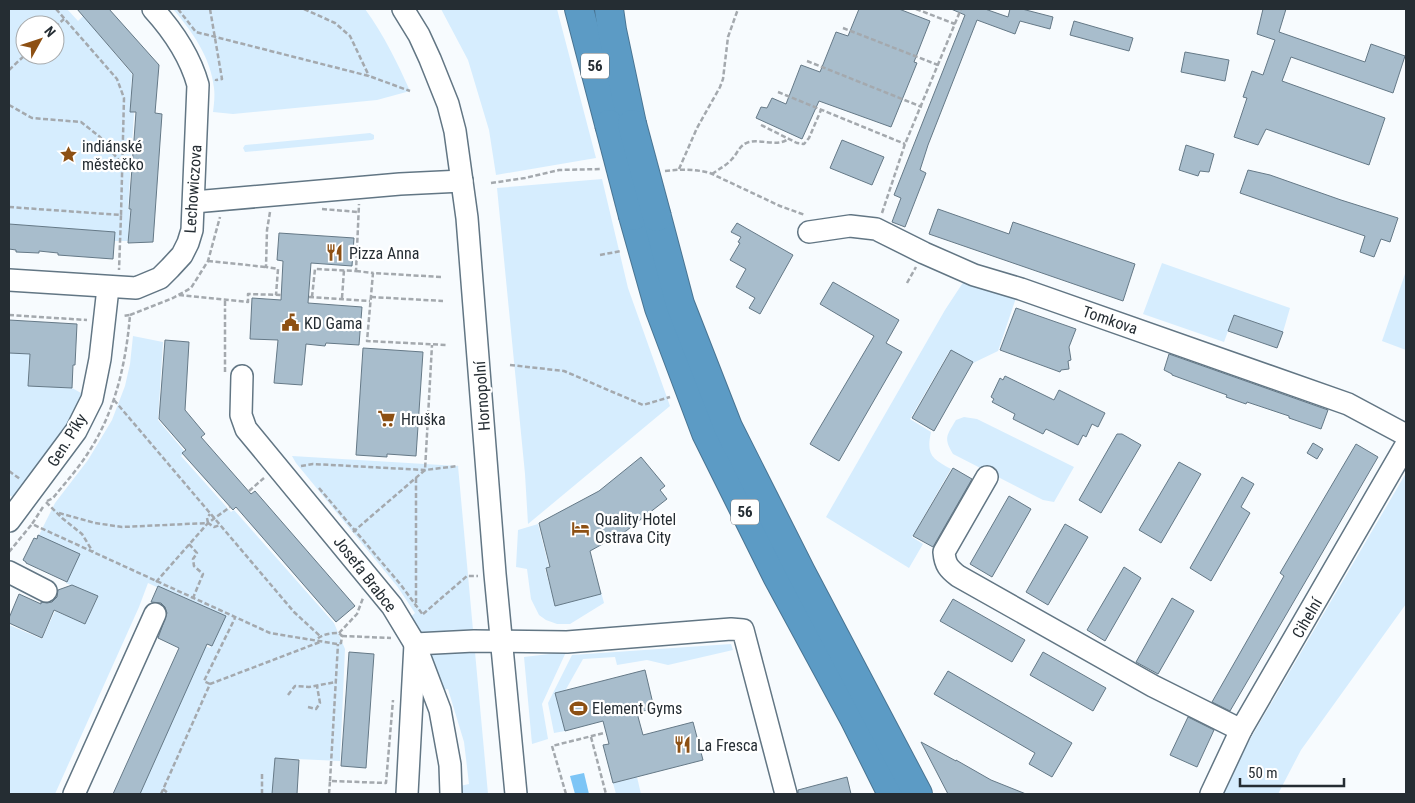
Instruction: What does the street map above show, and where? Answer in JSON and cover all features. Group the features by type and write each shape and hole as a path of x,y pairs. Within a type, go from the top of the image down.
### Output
{"highway":[{"name":"56","path":"579,9 620,124 645,216 728,427 801,572 918,794"},
{"name":"56","path":"609,9 620,124"},
{"name":"56","path":"645,216 659,308 706,433 777,576 854,718 892,794"}],"street":[{"name":"Lechowiczova","path":"9,280 136,288 160,278 182,255 192,230 198,85 194,69 182,48 153,9"},
{"name":"Hornopolní","path":"403,9 419,35 448,104 462,180 469,238 495,574 516,794"},
{"path":"194,202 462,180"},
{"name":"Tomkova","path":"808,223 876,229 924,253 974,274 1348,404 1406,435"},
{"name":"Gen. Píky","path":"9,521 76,431 92,399 100,359 104,321 113,288"},
{"name":"Josefa Brabce","path":"233,375 241,415 246,429 347,536 392,606 405,638 440,710 450,765 451,794"},
{"name":"Cihelní","path":"1211,794 1241,730 1406,445"},
{"path":"987,476 944,552 944,561 949,569 958,576 1145,681 1241,730"},
{"path":"9,572 46,590"},
{"path":"74,794 155,614"},
{"path":"407,794 405,638 502,642 567,642 731,629 743,630 786,794"}],"path":[{"path":"178,9 196,32 369,76 410,91"},
{"path":"304,9 335,23 350,36 369,76"},
{"path":"679,169 697,128 720,87 728,37 738,9"},
{"path":"916,9 955,24"},
{"path":"876,229 905,144 922,107 961,9"},
{"path":"65,20 117,79 124,98 121,214 113,288"},
{"path":"843,28 938,66"},
{"path":"807,61 922,107"},
{"path":"778,92 905,144"},
{"path":"9,105 32,118 81,122 100,137 122,164"},
{"path":"760,125 800,144 807,142 821,110"},
{"path":"712,174 732,159 742,145 762,141 784,142 788,138"},
{"path":"491,183 559,170 606,169"},
{"path":"664,171 679,169 701,170 780,206 808,223"},
{"path":"356,271 360,188"},
{"path":"266,268 267,230 271,205"},
{"path":"9,207 121,214"},
{"path":"319,209 358,212"},
{"path":"130,315 191,288 208,260 222,210"},
{"path":"600,256 629,249"},
{"path":"208,260 278,269 276,295"},
{"path":"370,301 311,297 315,269 441,277"},
{"path":"342,298 344,270"},
{"path":"373,273 367,341 447,346"},
{"path":"178,295 248,302 248,294 281,295"},
{"path":"371,297 443,301"},
{"path":"225,301 233,375"},
{"path":"9,315 104,321"},
{"path":"347,536 425,470 432,345"},
{"path":"510,365 564,371 642,405 675,395"},
{"path":"114,400 294,612 320,636 340,634 405,638 423,615 467,576 495,574"},
{"path":"296,461 307,474"},
{"path":"301,466 313,464 425,470 458,466"},
{"path":"416,478 416,607"},
{"path":"319,488 347,536 401,586 423,615"},
{"path":"9,552 32,524 47,501 82,534 93,552"},
{"path":"156,582 208,523 230,507"},
{"path":"58,513 95,523 122,527 208,523 214,527 220,525"},
{"path":"208,523 207,518 210,514"},
{"path":"32,524 270,633 338,644"},
{"path":"188,544 196,553 193,558 194,566 203,574 193,598"},
{"path":"329,794 338,644 341,642 340,634 357,614 363,596"},
{"path":"210,684 204,681 235,618"},
{"path":"161,794 210,684 318,641 320,636"},
{"path":"288,695 295,686 317,686 336,682"},
{"path":"308,707 316,709 320,703 317,686"},
{"path":"330,781 386,783 393,698"},
{"path":"566,794 552,746 604,733"},
{"path":"591,737 606,794"},
{"path":"262,774 262,794"},
{"path":"163,789 169,794"}],"shaded area":[{"path":"9,9 67,9 78,21 83,16 132,74 130,111 134,113 128,241 113,241 114,232 9,224"},
{"path":"173,9 365,9 390,49 410,91 377,100 233,114 213,112 214,91 209,66 194,36"},
{"path":"441,9 557,9 596,158 496,175 489,130 468,60"},
{"path":"370,133 374,135 372,140 245,152 243,148 245,145"},
{"path":"602,179 628,288 670,406 528,524 525,474 497,188"},
{"path":"1162,263 1290,308 1283,332 1234,315 1224,342 1143,314"},
{"path":"1406,271 1406,350 1382,341"},
{"path":"964,281 1016,298 998,351 971,364 949,352 910,419 931,432 929,446 932,455 951,469 912,537 923,544 909,568 826,517 945,310"},
{"path":"133,336 163,342 158,420 185,452 181,456 231,512 234,510 334,623 345,649 340,761 275,758 272,794 140,794 169,728 196,642 210,648 223,618 148,583 55,794 9,794 9,625 42,639 55,611 85,624 98,597 66,583 78,555 38,537 55,503 88,460 112,420 125,386"},
{"path":"33,349 29,358 28,386 72,388 92,399 23,503 9,495 9,353"},
{"path":"964,417 977,419 1074,467 1054,502 1043,500 953,454 947,437 956,420"},
{"path":"292,456 458,466 488,794 451,794 451,788 469,784 464,742 448,689 433,692 403,624 415,613 397,586"},
{"path":"1406,473 1406,604 1301,750 1278,794 1224,794 1242,753"},
{"path":"538,524 549,567 545,569 555,604 601,592 604,603 570,624 557,624 539,615 531,599 527,569 516,567 518,530"},
{"path":"731,644 733,650 668,665 647,660 617,665 615,657 583,659 565,691 565,731 554,733 548,703 572,655"},
{"path":"566,652 542,704 548,739 532,744 524,657"},
{"path":"637,777 641,794 616,794 613,783"}],"water":[{"path":"584,773 589,794 575,794 570,776"}],"building":[{"path":"77,9 109,9 159,65 155,113 162,114 153,242 128,243 136,112 130,112 133,74"},
{"path":"859,9 899,9 930,21 914,62 917,63 891,127 819,101 802,139 756,118 761,107 767,108 772,98 786,104 801,65 820,72 836,32 848,36"},
{"path":"951,9 985,9 1008,17 1010,9 1022,9 1053,17 1050,29 1020,21 1015,34 977,20 928,145 920,170 926,173 905,227 892,222 901,198 894,195 965,15"},
{"path":"1263,9 1286,9 1279,32 1365,62 1371,44 1405,56 1393,93 1291,57 1282,81 1385,118 1369,165 1266,129 1258,145 1234,137 1247,98 1243,97 1252,71 1263,75 1275,40 1257,34"},
{"path":"1074,21 1133,38 1129,51 1070,35"},
{"path":"1185,52 1229,60 1225,81 1181,72"},
{"path":"842,140 884,157 872,185 830,168"},
{"path":"1186,145 1214,154 1209,172 1200,171 1198,176 1179,170"},
{"path":"1248,170 1270,175 1398,218 1390,242 1381,239 1374,257 1360,252 1365,236 1240,193"},
{"path":"938,209 1009,234 1013,222 1135,264 1123,301 929,234"},
{"path":"737,223 793,255 760,314 749,308 755,298 736,287 746,269 730,260 740,243 738,242 741,237 731,232"},
{"path":"9,224 115,232 113,259 58,255 58,253 39,251 39,253 16,252 16,250 9,249"},
{"path":"279,233 354,238 352,266 311,263 308,303 362,307 359,345 326,343 325,346 306,344 302,385 274,383 278,340 250,339 252,298 281,300 283,261 277,260"},
{"path":"833,282 899,320 886,343 902,352 839,461 810,444 874,336 820,304"},
{"path":"1016,308 1076,329 1069,347 1071,360 1068,361 1069,369 1061,370 1060,372 1000,350"},
{"path":"1234,315 1283,332 1277,348 1228,331"},
{"path":"9,320 77,324 72,388 28,386 30,354 9,353"},
{"path":"165,340 189,342 185,410 205,434 201,437 251,494 255,491 355,606 336,622 236,507 233,510 182,453 186,450 159,419"},
{"path":"363,348 423,352 416,456 387,454 387,457 356,455"},
{"path":"951,350 973,362 934,431 912,418"},
{"path":"1169,354 1328,410 1321,429 1289,418 1289,416 1226,397 1227,395 1172,375 1164,370"},
{"path":"1005,376 1054,400 1059,390 1105,413 1098,427 1092,424 1086,437 1083,435 1078,445 1046,429 1043,434 1013,419 1015,414 992,402 994,399 991,397 1000,378 1003,380"},
{"path":"1117,434 1122,434 1141,445 1101,513 1079,500"},
{"path":"1313,443 1323,449 1317,459 1307,453"},
{"path":"1356,444 1378,457 1230,711 1212,702 1284,576 1280,573"},
{"path":"641,457 665,486 660,490 667,499 626,531 590,551 601,594 555,606 546,568 550,567 539,523 599,491"},
{"path":"1179,462 1201,474 1161,543 1139,530"},
{"path":"953,468 972,479 933,547 913,536"},
{"path":"1242,477 1254,484 1241,507 1250,513 1211,581 1190,568"},
{"path":"1009,496 1031,509 992,577 970,564"},
{"path":"1065,524 1088,537 1048,605 1026,592"},
{"path":"38,535 80,554 67,582 23,560 34,538 37,539"},
{"path":"1124,567 1141,578 1105,641 1087,630"},
{"path":"72,585 98,596 85,624 54,610 42,638 9,623 9,618 19,594 41,604 41,602 47,603 52,602 57,597 58,590"},
{"path":"158,586 226,616 212,646 207,644 140,794 113,794 179,648 158,638 167,613 161,603 151,602"},
{"path":"1172,598 1194,611 1158,674 1136,662"},
{"path":"953,599 1025,640 1012,662 940,621"},
{"path":"349,652 374,654 366,768 341,766"},
{"path":"1043,652 1106,688 1093,711 1030,675"},
{"path":"645,670 654,708 637,713 643,735 693,722 703,760 613,783 603,745 609,744 603,721 565,731 555,693"},
{"path":"948,671 1072,743 1052,777 1029,764 1035,753 934,694"},
{"path":"1188,717 1214,730 1197,767 1170,755"},
{"path":"921,742 991,780 1026,794 948,794"},
{"path":"275,758 299,760 297,794 272,794"},
{"path":"847,777 851,794 798,794 798,790"}],"place":[{"name":"indiánské městečko","path":"68,155"},
{"name":"Pizza Anna","path":"335,253"},
{"name":"KD Gama","path":"290,323"},
{"name":"Hruška","path":"387,419"},
{"name":"Quality Hotel Ostrava City","path":"581,528"},
{"name":"Element Gyms","path":"578,708"},
{"name":"La Fresca","path":"683,745"}]}
